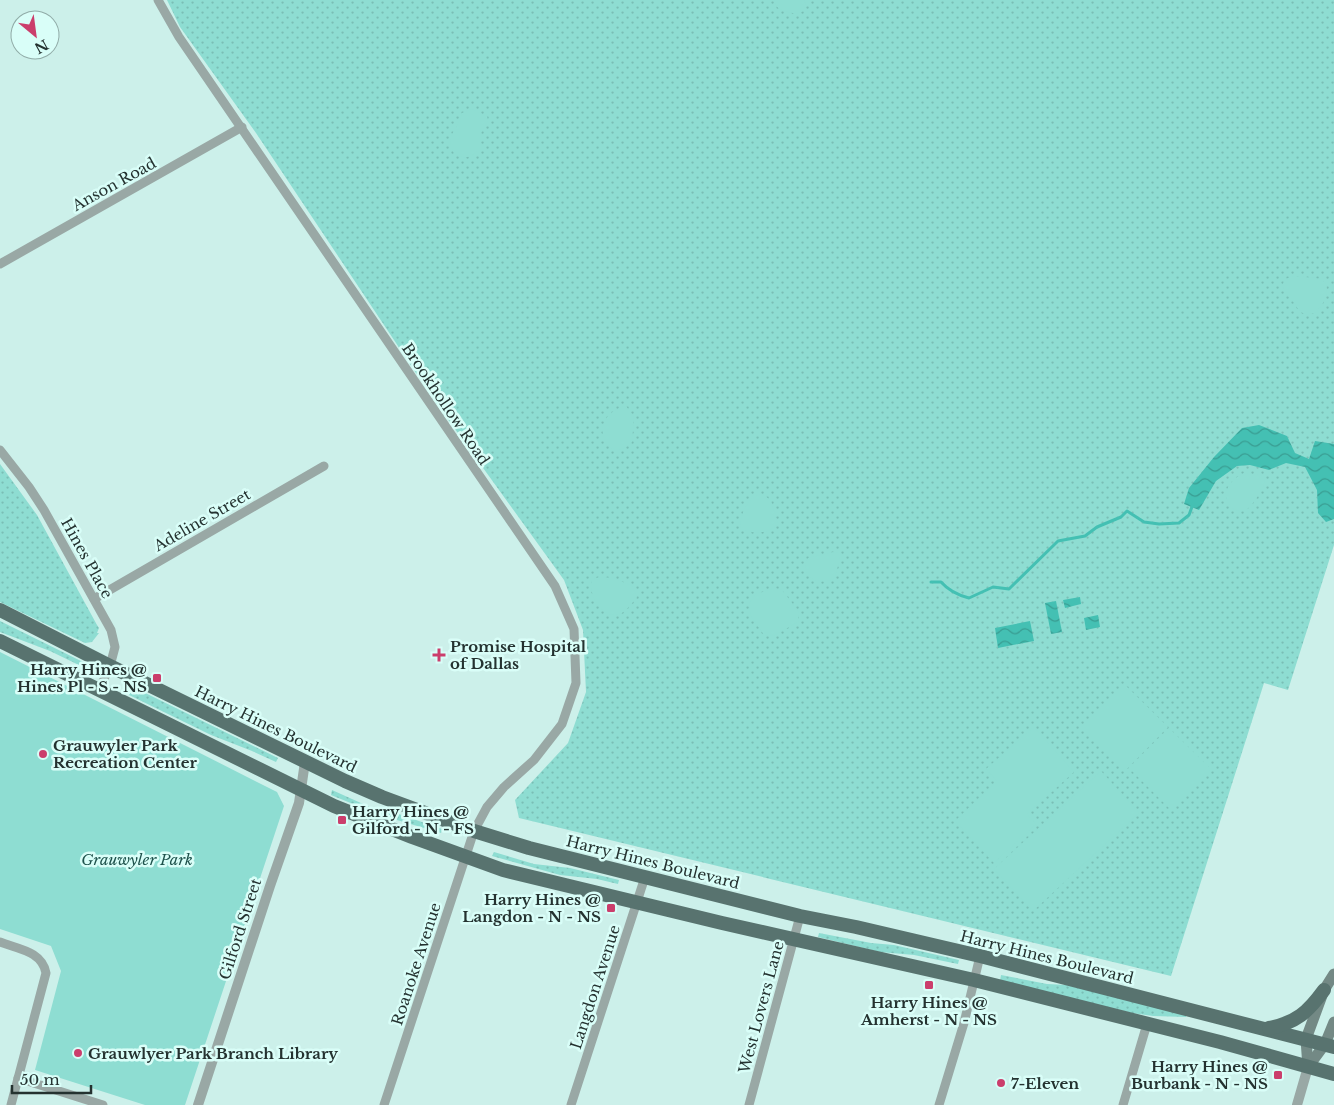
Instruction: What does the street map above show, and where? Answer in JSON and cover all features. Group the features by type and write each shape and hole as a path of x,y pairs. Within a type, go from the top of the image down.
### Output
{"main road":[{"name":"Harry Hines Boulevard","path":"0,610 305,762 382,797 474,831 529,848 800,916 980,956 1330,1046"},
{"path":"0,641 301,791 362,818 466,858 529,878 974,980 1334,1074"},
{"path":"1265,1029 1289,1022 1304,1014 1324,990 1334,974"},
{"path":"1308,1067 1306,1039 1324,990"},
{"path":"1308,1067 1330,1046 1334,1022"}],"street":[{"name":"Brookhollow Road","path":"158,0 179,37 555,586 574,629 576,684 562,724 534,760 504,787 487,807 474,831"},
{"name":"Anson Road","path":"0,264 242,127"},
{"name":"Hines Place","path":"0,450 44,510 94,599 115,642 110,666 99,690"},
{"name":"Adeline Street","path":"94,599 324,466"},
{"name":"Gilford Street","path":"198,1105 299,803 305,762"},
{"name":"Roanoke Avenue","path":"384,1105 474,831"},
{"name":"Langdon Avenue","path":"571,1105 645,877"},
{"name":"West Lovers Lane","path":"749,1105 800,916"},
{"path":"0,942 35,954 43,963 46,973 11,1105"},
{"path":"940,1105 964,1023 980,956"},
{"path":"1124,1105 1147,1024"},
{"path":"1297,1105 1308,1067"},
{"path":"18,1078 104,1105"}],"green space":[{"path":"167,0 1334,0 1334,545 1288,690 1264,683 1171,976 519,818 515,800 568,743 586,692 583,630 564,580 434,400 256,133 180,27"},
{"path":"774,0 804,0 806,5 803,11 798,14 780,9"},
{"path":"471,109 487,116 488,121 481,133 481,148 470,156 455,155 450,142 452,133 462,113"},
{"path":"1293,276 1317,278 1324,282 1327,291 1326,296 1322,306 1315,313 1304,314 1300,312 1286,293 1283,285 1284,282"},
{"path":"626,406 634,417 632,442 622,449 614,449 607,445 603,428 606,419 613,411"},
{"path":"0,464 37,515 99,628 97,633 99,633 92,642 85,643 0,602"},
{"path":"1244,473 1261,475 1265,480 1261,491 1252,505 1244,511 1240,511 1231,508 1225,495 1232,482"},
{"path":"763,494 771,501 778,524 765,532 750,532 741,528 741,517 746,506 753,498"},
{"path":"833,552 838,553 840,557 835,578 829,581 812,579 808,575 805,565 808,558"},
{"path":"599,577 614,578 632,586 637,597 622,613 610,615 600,608 593,597 592,580"},
{"path":"775,588 782,590 799,612 798,622 773,636 764,635 751,616 749,603 756,594"},
{"path":"0,621 85,663 83,667 50,651 0,632"},
{"name":"Grauwyler Park","path":"0,652 277,792 284,806 185,1105 145,1105 35,1070 61,971 51,946 0,929"},
{"path":"1124,684 1168,727 1126,770 1082,726"},
{"path":"133,687 278,758 276,762 211,735 129,695"},
{"path":"1034,727 1074,772 1027,814 1036,824 994,863 955,821 997,781 986,769"},
{"path":"1171,730 1211,769 1171,810 1131,770"},
{"path":"1101,771 1139,813 1033,911 994,869"},
{"path":"332,790 372,808 393,812 442,829 441,833 380,815 331,795"},
{"path":"494,852 534,864 570,868 619,880 618,884 597,879 560,875 492,856"},
{"path":"819,933 871,943 894,945 959,960 958,964 914,955 880,952 818,937"},
{"path":"1001,975 1047,984 1067,985 1186,1014 1186,1017 1132,1013 1000,981"}],"water":[{"path":"1259,425 1287,436 1295,453 1309,459 1315,441 1334,444 1334,519 1326,522 1318,513 1317,490 1305,467 1286,463 1269,470 1250,465 1237,466 1216,481 1199,510 1184,504 1189,488 1214,457 1242,428"},
{"path":"1080,597 1081,604 1065,608 1063,600"},
{"path":"1056,601 1062,632 1051,634 1045,603"},
{"path":"1098,615 1100,627 1086,630 1084,618"},
{"path":"1030,621 1034,641 998,648 995,628"}],"waterway":[{"path":"931,582 941,582 947,588 969,598 993,587 1009,589 1058,541 1085,536 1097,527 1121,517 1127,511 1144,522 1159,524 1179,523 1189,515 1193,504"}],"place":[{"name":"Promise Hospital of Dallas","path":"439,655"},
{"name":"Harry Hines @ Hines Pl - S - NS","path":"157,678"},
{"name":"Grauwyler Park Recreation Center","path":"43,754"},
{"name":"Harry Hines @ Gilford - N - FS","path":"342,820"},
{"name":"Harry Hines @ Langdon - N - NS","path":"611,908"},
{"name":"Harry Hines @ Amherst - N - NS","path":"929,985"},
{"name":"Grauwlyer Park Branch Library","path":"78,1053"},
{"name":"Harry Hines @ Burbank - N - NS","path":"1278,1075"},
{"name":"7-Eleven","path":"1001,1083"}]}
